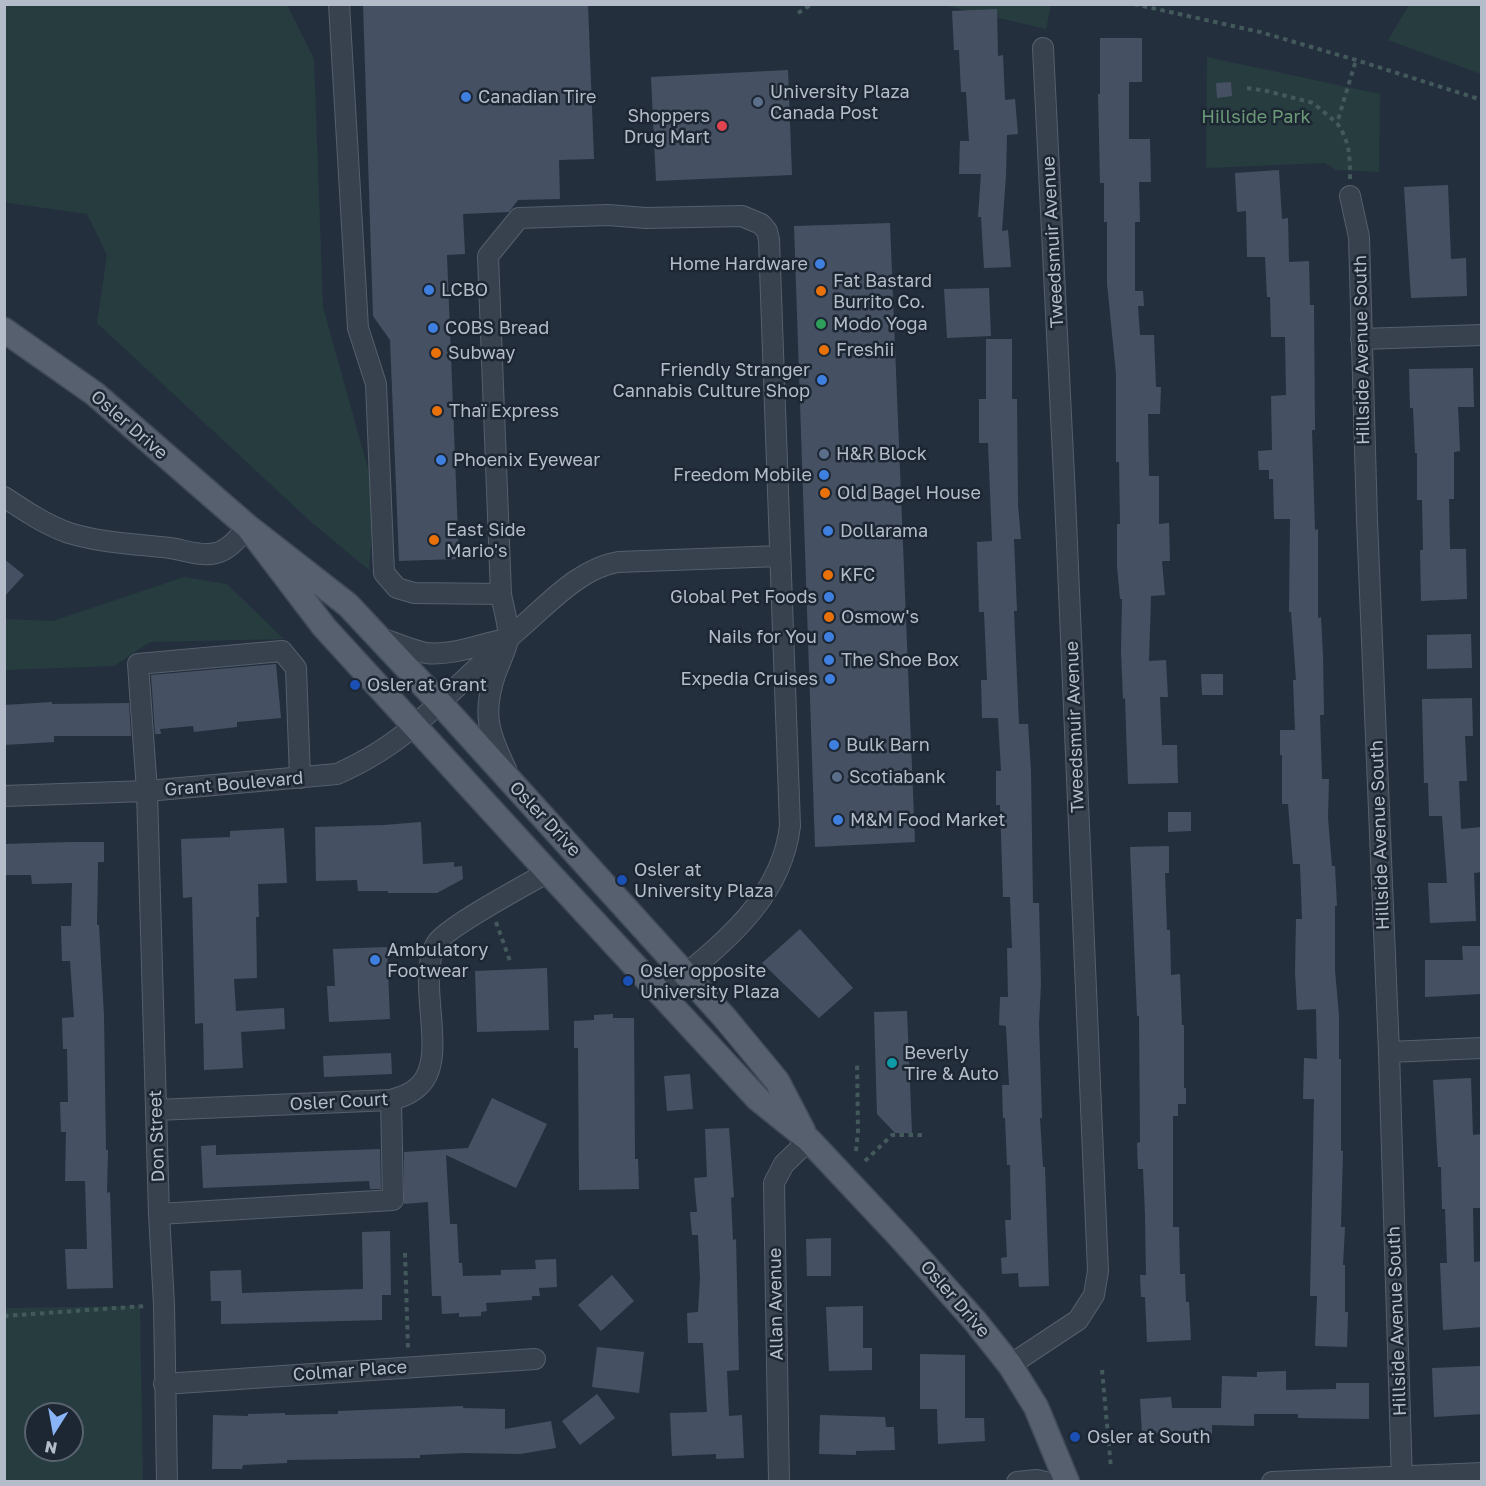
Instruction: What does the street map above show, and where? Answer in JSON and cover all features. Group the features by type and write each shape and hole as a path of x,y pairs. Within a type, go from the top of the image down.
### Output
{"main road":[{"name":"Osler Drive","path":"4,330 95,394 248,528 348,604 687,974 777,1082 809,1140"},
{"name":"Osler Drive","path":"248,528 324,627 414,726 758,1099 809,1140 975,1321 1010,1365 1036,1407 1067,1482"}],"street":[{"path":"339,4 358,328 376,384 384,573 396,588 414,593 501,594"},
{"name":"Tweedsmuir Avenue","path":"1010,1365 1078,1320 1094,1295 1098,1270 1066,508 1043,48"},
{"name":"Hillside Avenue South","path":"1350,196 1359,237 1389,1052 1401,1479"},
{"path":"514,785 493,741 487,718 489,697 508,638 501,594 489,256 519,218 608,215 646,218 742,216 761,224 767,231 769,240 790,819 788,841 777,875 756,908 725,941 662,995"},
{"path":"1361,339 1482,335"},
{"path":"4,497 45,523 67,532 88,538 198,554 216,554 231,545 248,528"},
{"name":"Grant Boulevard","path":"4,796 147,791 338,774 381,751 414,726 508,638 573,583 594,570 608,564 631,561 780,556"},
{"path":"381,638 409,648 445,653 508,638"},
{"name":"Don Street","path":"167,1482 164,1305 159,1214 147,791 138,664 282,651 296,668 300,778"},
{"name":"Osler Court","path":"156,1110 391,1100 405,1096 420,1086 428,1072 432,1056 428,968 437,943 452,928 548,872"},
{"path":"1389,1052 1482,1048"},
{"path":"159,1214 393,1200 391,1100"},
{"name":"Allan Avenue","path":"779,1482 774,1183 784,1164 809,1140"},
{"name":"Colmar Place","path":"164,1384 535,1359"},
{"path":"1272,1482 1401,1479 1482,1473"},
{"path":"1017,1482 1045,1482"}],"path":[{"path":"798,13 812,4"},
{"path":"1134,4 1260,33 1356,60 1482,100"},
{"path":"1337,123 1356,60"},
{"path":"1247,88 1313,103 1337,123 1346,136 1350,155 1350,196"},
{"path":"490,907 511,964"},
{"path":"856,1151 857,1061"},
{"path":"865,1161 892,1135 924,1135"},
{"path":"405,1253 409,1367"},
{"path":"4,1316 164,1305"},
{"path":"1102,1370 1111,1468"}],"green space":[{"path":"4,5 287,5 314,59 323,307 375,494 369,570 310,521 97,323 107,255 87,214 9,203 5,200"},
{"path":"943,5 1051,5 1046,29"},
{"path":"1409,5 1481,5 1481,74 1388,40"},
{"name":"Hillside Park","path":"1207,57 1380,94 1379,172 1336,170 1325,163 1206,168"},
{"path":"184,577 227,584 284,639 150,642 114,666 5,670 5,619 53,621"},
{"path":"140,1306 143,1481 5,1481 5,1308"}],"building":[{"path":"363,4 588,5 594,159 559,160 560,199 518,200 509,212 463,214 465,254 447,255 459,559 399,561 390,340 373,316"},
{"path":"997,9 998,56 1003,55 1005,100 1015,99 1018,134 1007,135 1002,231 1008,230 1011,267 984,268 981,217 978,217 981,174 959,174 960,141 969,141 966,92 961,92 959,50 954,50 952,11"},
{"path":"1100,38 1142,38 1142,82 1129,82 1129,139 1150,139 1151,182 1139,182 1140,222 1135,222 1135,291 1143,291 1144,306 1138,306 1140,335 1154,335 1156,387 1161,387 1160,414 1148,414 1149,476 1159,476 1159,524 1169,523 1170,561 1162,561 1165,595 1151,596 1149,661 1166,660 1168,697 1160,697 1162,745 1177,745 1178,783 1128,784 1121,651 1122,599 1120,599 1117,566 1117,524 1120,524 1119,462 1116,462 1116,374 1107,283 1107,222 1104,222 1104,183 1100,183 1098,94 1100,94"},
{"name":"Shoppers Drug Mart","path":"788,70 792,175 656,181 651,77"},
{"path":"1231,82 1232,96 1217,98 1216,83"},
{"path":"1279,170 1282,219 1288,218 1289,262 1309,261 1310,305 1314,305 1315,430 1312,430 1315,530 1318,529 1318,618 1321,617 1323,656 1324,715 1320,715 1322,779 1329,779 1328,818 1332,866 1335,866 1337,906 1335,906 1335,970 1339,1015 1339,1059 1341,1059 1341,1151 1343,1151 1341,1227 1345,1227 1343,1265 1345,1265 1345,1312 1348,1312 1347,1347 1315,1346 1317,1296 1310,1296 1314,1099 1303,1099 1304,1058 1317,1059 1316,1009 1297,1010 1296,919 1302,919 1300,864 1293,864 1288,804 1282,804 1282,755 1280,755 1280,730 1295,730 1293,680 1296,680 1291,612 1289,612 1290,519 1274,519 1273,479 1269,479 1269,470 1259,470 1258,451 1272,450 1271,396 1286,395 1285,337 1271,337 1270,297 1267,297 1265,257 1247,257 1246,211 1237,212 1235,173"},
{"path":"1448,185 1451,259 1466,258 1467,296 1411,298 1404,187"},
{"path":"890,223 915,842 815,847 794,226"},
{"path":"989,288 991,336 947,338 944,289"},
{"path":"986,339 1012,339 1012,399 1017,399 1018,505 1021,539 1014,539 1017,611 1014,611 1019,724 1028,724 1033,903 1039,903 1042,1118 1040,1118 1043,1167 1045,1167 1049,1286 1019,1287 1018,1273 1002,1274 1001,1258 1007,1257 1005,1220 1011,1220 1010,1165 1007,1165 1002,1085 1009,1085 1006,1026 999,1025 1000,997 1008,997 1007,948 1012,948 1010,897 1003,897 1000,805 996,805 996,771 1001,771 998,718 982,718 981,680 987,680 984,612 979,612 977,542 992,541 988,443 979,443 979,399 986,399"},
{"path":"1473,368 1474,407 1458,407 1460,451 1454,452 1454,499 1449,499 1450,549 1466,549 1467,599 1421,601 1422,500 1417,500 1417,453 1415,453 1413,408 1410,408 1409,369"},
{"path":"4,559 24,575 4,597"},
{"path":"1471,634 1472,668 1427,669 1427,635"},
{"path":"276,664 281,718 237,722 237,727 194,732 193,726 160,729 161,734 155,734 151,675"},
{"path":"1201,674 1223,674 1223,695 1202,695"},
{"path":"1472,698 1473,736 1465,736 1467,781 1459,781 1461,829 1482,827 1482,872 1474,873 1476,921 1430,923 1428,883 1447,883 1442,816 1429,816 1428,783 1424,783 1422,699"},
{"path":"52,702 52,704 129,703 131,736 54,736 54,742 4,745 4,705"},
{"path":"1168,812 1191,812 1191,831 1168,832"},
{"path":"421,822 423,864 454,862 454,867 462,866 463,879 437,893 358,891 357,880 316,881 315,827"},
{"path":"284,828 287,883 258,884 257,978 234,979 236,1011 284,1008 285,1029 241,1032 243,1068 204,1070 203,1023 195,1024 192,897 183,898 181,839 230,837 230,831"},
{"path":"104,842 104,862 98,862 97,925 99,925 104,1016 107,1193 110,1192 113,1288 67,1289 65,1249 87,1249 85,1181 65,1181 66,1132 61,1132 60,1102 68,1102 67,1049 63,1049 62,1018 74,1017 70,961 62,961 61,926 71,926 72,883 32,884 31,875 4,875 4,844"},
{"path":"1169,846 1169,873 1165,873 1167,930 1170,930 1171,975 1180,974 1182,1025 1184,1025 1184,1088 1186,1088 1186,1104 1178,1104 1178,1116 1173,1116 1173,1227 1179,1227 1180,1274 1185,1274 1191,1340 1147,1342 1145,1297 1141,1297 1140,1275 1146,1275 1145,1215 1143,1169 1138,1169 1137,1143 1140,1142 1139,1016 1137,1016 1130,847"},
{"path":"800,929 853,988 819,1018 762,963"},
{"path":"1462,946 1482,946 1482,994 1425,997 1425,960 1463,960"},
{"path":"387,947 390,1019 329,1022 327,986 335,986 333,949"},
{"path":"547,968 549,1030 477,1032 475,971"},
{"name":"Beverly Tire & Auto","path":"907,1011 912,1133 895,1133 877,1114 874,1012"},
{"path":"613,1014 613,1018 634,1018 635,1159 638,1159 639,1189 579,1190 578,1048 574,1048 574,1021 594,1020 594,1015"},
{"path":"391,1053 392,1074 324,1077 323,1056"},
{"path":"690,1074 693,1109 667,1111 664,1076"},
{"path":"1471,1078 1473,1135 1482,1134 1482,1208 1473,1208 1474,1262 1482,1261 1482,1327 1443,1330 1440,1263 1447,1263 1445,1209 1442,1209 1441,1167 1438,1167 1433,1080"},
{"path":"492,1098 547,1124 516,1188 446,1155 450,1224 457,1224 459,1263 462,1263 463,1276 501,1275 501,1270 536,1269 535,1260 556,1259 557,1287 539,1288 540,1296 532,1296 532,1300 486,1303 487,1311 481,1312 481,1316 459,1317 459,1313 442,1314 441,1296 432,1296 428,1202 404,1204 404,1152 468,1148"},
{"path":"729,1128 734,1197 731,1198 733,1240 736,1239 739,1370 727,1371 729,1416 742,1415 744,1458 716,1459 716,1454 672,1456 670,1413 707,1412 703,1343 688,1343 687,1313 698,1312 700,1279 698,1235 692,1235 690,1212 697,1212 694,1178 707,1177 705,1129"},
{"path":"216,1145 216,1155 380,1149 381,1189 370,1189 369,1181 203,1188 201,1146"},
{"path":"390,1231 391,1295 382,1295 382,1320 221,1324 221,1301 211,1301 210,1271 241,1270 242,1293 363,1289 362,1232"},
{"path":"831,1238 831,1276 807,1276 806,1239"},
{"path":"612,1275 634,1301 601,1331 578,1305"},
{"path":"863,1306 863,1348 872,1348 872,1370 829,1371 826,1307"},
{"path":"597,1347 644,1352 639,1393 592,1387"},
{"path":"920,1354 965,1355 965,1418 984,1418 985,1441 938,1444 937,1409 920,1409"},
{"path":"1482,1366 1482,1414 1434,1417 1432,1368"},
{"path":"1286,1371 1286,1390 1336,1389 1336,1383 1369,1383 1369,1419 1298,1418 1298,1414 1254,1414 1254,1426 1212,1425 1212,1434 1183,1434 1183,1431 1142,1434 1140,1399 1171,1397 1172,1408 1221,1408 1222,1376 1257,1377 1257,1372"},
{"path":"597,1394 615,1418 580,1445 562,1421"},
{"path":"463,1406 463,1408 505,1409 505,1429 551,1421 556,1448 520,1454 465,1453 420,1455 420,1458 287,1460 287,1463 243,1465 242,1469 212,1469 213,1415 338,1414 338,1411"},
{"path":"820,1415 885,1417 886,1427 894,1427 895,1450 856,1451 856,1455 819,1454"}],"place":[{"name":"Canadian Tire","path":"466,97"},
{"name":"University Plaza Canada Post","path":"758,102"},
{"name":"Shoppers Drug Mart","path":"722,126"},
{"name":"Home Hardware","path":"820,264"},
{"name":"LCBO","path":"429,290"},
{"name":"Fat Bastard Burrito Co.","path":"821,291"},
{"name":"Modo Yoga","path":"821,324"},
{"name":"COBS Bread","path":"433,328"},
{"name":"Freshii","path":"824,350"},
{"name":"Subway","path":"436,353"},
{"name":"Friendly Stranger Cannabis Culture Shop","path":"822,380"},
{"name":"Thaï Express","path":"437,411"},
{"name":"H&R Block","path":"824,454"},
{"name":"Phoenix Eyewear","path":"441,460"},
{"name":"Freedom Mobile","path":"824,475"},
{"name":"Old Bagel House","path":"825,493"},
{"name":"Dollarama","path":"828,531"},
{"name":"East Side Mario's","path":"434,540"},
{"name":"KFC","path":"828,575"},
{"name":"Global Pet Foods","path":"829,597"},
{"name":"Osmow's","path":"829,617"},
{"name":"Nails for You","path":"829,637"},
{"name":"The Shoe Box","path":"829,660"},
{"name":"Expedia Cruises","path":"830,679"},
{"name":"Osler at Grant","path":"355,685"},
{"name":"Bulk Barn","path":"834,745"},
{"name":"Scotiabank","path":"837,777"},
{"name":"M&M Food Market","path":"838,820"},
{"name":"Osler at University Plaza","path":"622,880"},
{"name":"Ambulatory Footwear","path":"375,960"},
{"name":"Osler opposite University Plaza","path":"628,981"},
{"name":"Beverly Tire & Auto","path":"892,1063"},
{"name":"Osler at South","path":"1075,1437"}]}
